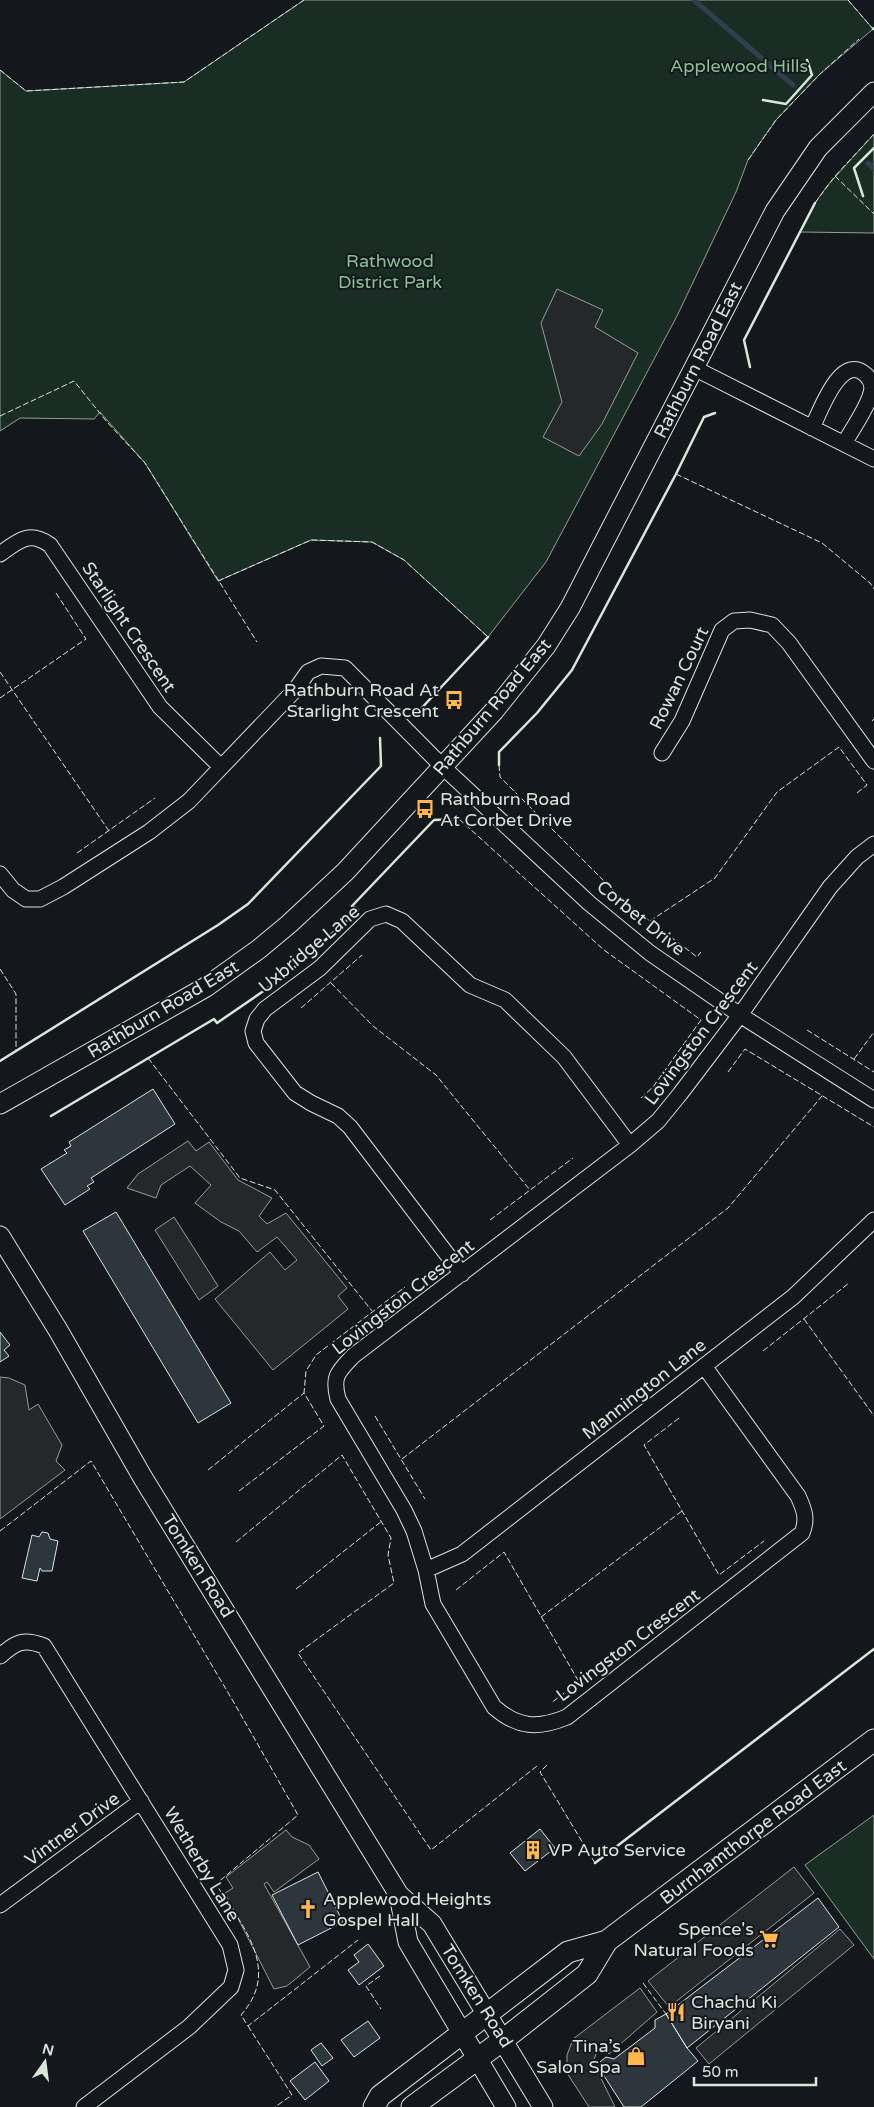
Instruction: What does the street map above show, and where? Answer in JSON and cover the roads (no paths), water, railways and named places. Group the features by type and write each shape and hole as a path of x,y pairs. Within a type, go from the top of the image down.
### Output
{"main road":[{"name":"Burnhamthorpe Road East","path":"412,2107 503,2040 586,1974 607,1941 874,1740"},
{"name":"Burnhamthorpe Road East","path":"374,2107 380,2096 568,1952 607,1941"}],"street":[{"name":"Rathburn Road East","path":"0,1104 206,987 259,949 345,872 494,711 546,646 570,608 774,211 818,148 874,92"},
{"path":"694,368 874,460"},
{"path":"812,428 839,376 848,370 864,373 871,382 871,393 844,444"},
{"name":"Starlight Crescent","path":"0,554 18,540 32,537 41,538 50,545 160,707 221,767"},
{"name":"Rowan Court","path":"662,753 682,721 722,630 734,621 750,620 772,625 788,643 874,761"},
{"name":"Corbet Drive","path":"221,767 296,689 308,672 321,666 344,668 443,767 604,915 650,953 740,1015 874,1100"},
{"path":"0,874 13,890 26,899 40,899 149,832 189,801 221,767"},
{"name":"Lovingston Crescent","path":"704,1366 798,1496 804,1511 806,1524 802,1533 788,1546 567,1717 551,1724 534,1726 506,1718 494,1706 433,1604 426,1570 414,1531 404,1510 338,1399 334,1386 337,1374 354,1356 630,1145 658,1121 740,1015 830,886 857,857 874,844"},
{"name":"Uxbridge Lane","path":"462,1274 350,1127 338,1116 295,1093 256,1043 253,1031 257,1019 265,1009 320,968 370,919 386,914 402,921 470,984 505,1000 564,1057 630,1145"},
{"name":"Mannington Lane","path":"426,1570 462,1554 793,1297 872,1227"},
{"name":"Tomken Road","path":"0,1236 58,1330 148,1486 399,1895 432,1924 544,2107"},
{"name":"Wetherby Lane","path":"0,1656 15,1643 31,1641 44,1646 230,1945 236,1970 231,1987 216,2003 188,2027 84,2107"},
{"name":"Vintner Drive","path":"0,1905 141,1801"},
{"name":"Tomken Road","path":"399,1895 408,1942 506,2107"}],"waterway":[{"path":"694,0 793,85"},
{"path":"868,163 874,169"}],"place":[{"name":"Rathburn Road At Starlight Crescent","path":"454,700"},
{"name":"Rathburn Road At Corbet Drive","path":"425,809"},
{"name":"VP Auto Service","path":"533,1850"},
{"name":"Applewood Heights Gospel Hall","path":"308,1909"},
{"name":"Spence's Natural Foods","path":"769,1939"},
{"name":"Chachu Ki Biryani","path":"676,2012"},
{"name":"Tina’s Salon Spa","path":"636,2056"}],"park label":[{"name":"Applewood Hills","path":"739,66"},
{"name":"Rathwood District Park","path":"390,271"}]}
